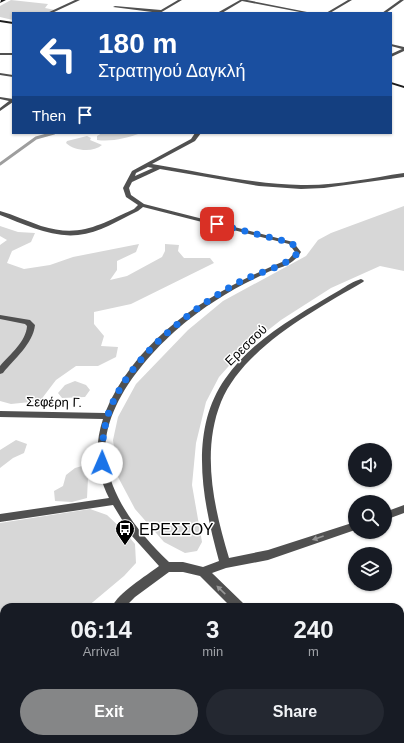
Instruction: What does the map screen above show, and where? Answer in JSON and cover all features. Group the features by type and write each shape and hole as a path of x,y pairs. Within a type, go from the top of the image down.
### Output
{"main road":[{"path":"0,2 4,0"},
{"path":"0,22 11,23"},
{"path":"392,84 404,87"}],"street":[{"path":"51,12 78,0"},
{"path":"115,7 160,12 180,0"},
{"path":"221,12 242,0 305,12"},
{"path":"330,12 350,0"},
{"path":"385,12 402,0"},
{"path":"392,45 404,49"},
{"path":"392,55 404,49"},
{"path":"0,54 12,54"},
{"path":"0,74 12,76"},
{"path":"0,98 12,100"},
{"path":"0,110 12,101"},
{"path":"167,567 138,538 115,501 107,482 102,463 102,445 108,416 128,377 148,352 167,333 204,303 220,293 246,279 291,260 298,252 292,243 142,205 128,196 126,188 134,172 193,140 197,134"},
{"path":"148,165 259,184 301,187 324,186 404,175"},
{"path":"129,181 159,167"},
{"path":"0,213 51,230 71,234 89,230 136,210 142,205"},
{"name":"Ερεσσού","path":"225,563 215,529 209,495 207,462 209,427 217,404 228,381 247,359 264,343 295,321 361,281"},
{"path":"0,317 27,322 31,325 32,329 23,344 0,371"},
{"name":"Σεφέρη Γ.","path":"0,414 108,416"},
{"path":"0,518 115,501"},
{"path":"392,513 404,509"},
{"path":"203,572 225,563 268,555 348,528"},
{"path":"121,603 131,593 167,567 183,567 203,572 235,603"}],"shaded area":[{"path":"11,0 48,4 45,8 55,10 49,12 12,12 12,20 0,17 0,6"},
{"path":"100,134 137,134 119,139 108,140 97,140 97,136"},
{"path":"87,136 91,138 90,140 102,145 98,148 84,150 74,148 66,143 67,141"},
{"path":"404,206 404,271 380,266 331,288 281,320 244,349 219,377 206,402 196,443 192,485 202,542 197,551 185,553 164,542 135,509 118,477 113,440 118,417 136,384 188,330 223,301 306,256 318,240 331,233"},
{"path":"0,226 18,232 35,233 31,242 12,251 7,263 24,269 50,265 73,257 139,244 136,252 117,261 117,270 110,280 127,276 162,257 165,251 165,244 179,245 178,251 184,258 210,258 214,263 131,304 94,312 94,324 104,336 101,346 118,347 116,357 98,366 76,366 56,380 40,401 11,404 0,401 0,245 7,240 0,236"},
{"path":"75,381 86,385 90,390 85,397 62,398 58,393 65,385"},
{"path":"16,440 27,444 24,453 13,458 0,468 0,450"},
{"path":"82,466 88,478 87,498 72,502 55,501 54,491 63,486 66,475 75,468"},
{"path":"90,509 107,515 125,532 135,544 136,563 124,576 92,603 0,603 0,523"}],"waterway":[{"path":"0,164 36,138 50,134"}],"place":[{"name":"ΕΡΕΣΣΟΥ","path":"125,546"}],"route":[{"path":"102,463 103,434 108,416 128,377 148,352 167,333 204,303 246,279 291,260 297,255 297,248 292,243 217,224"}]}
